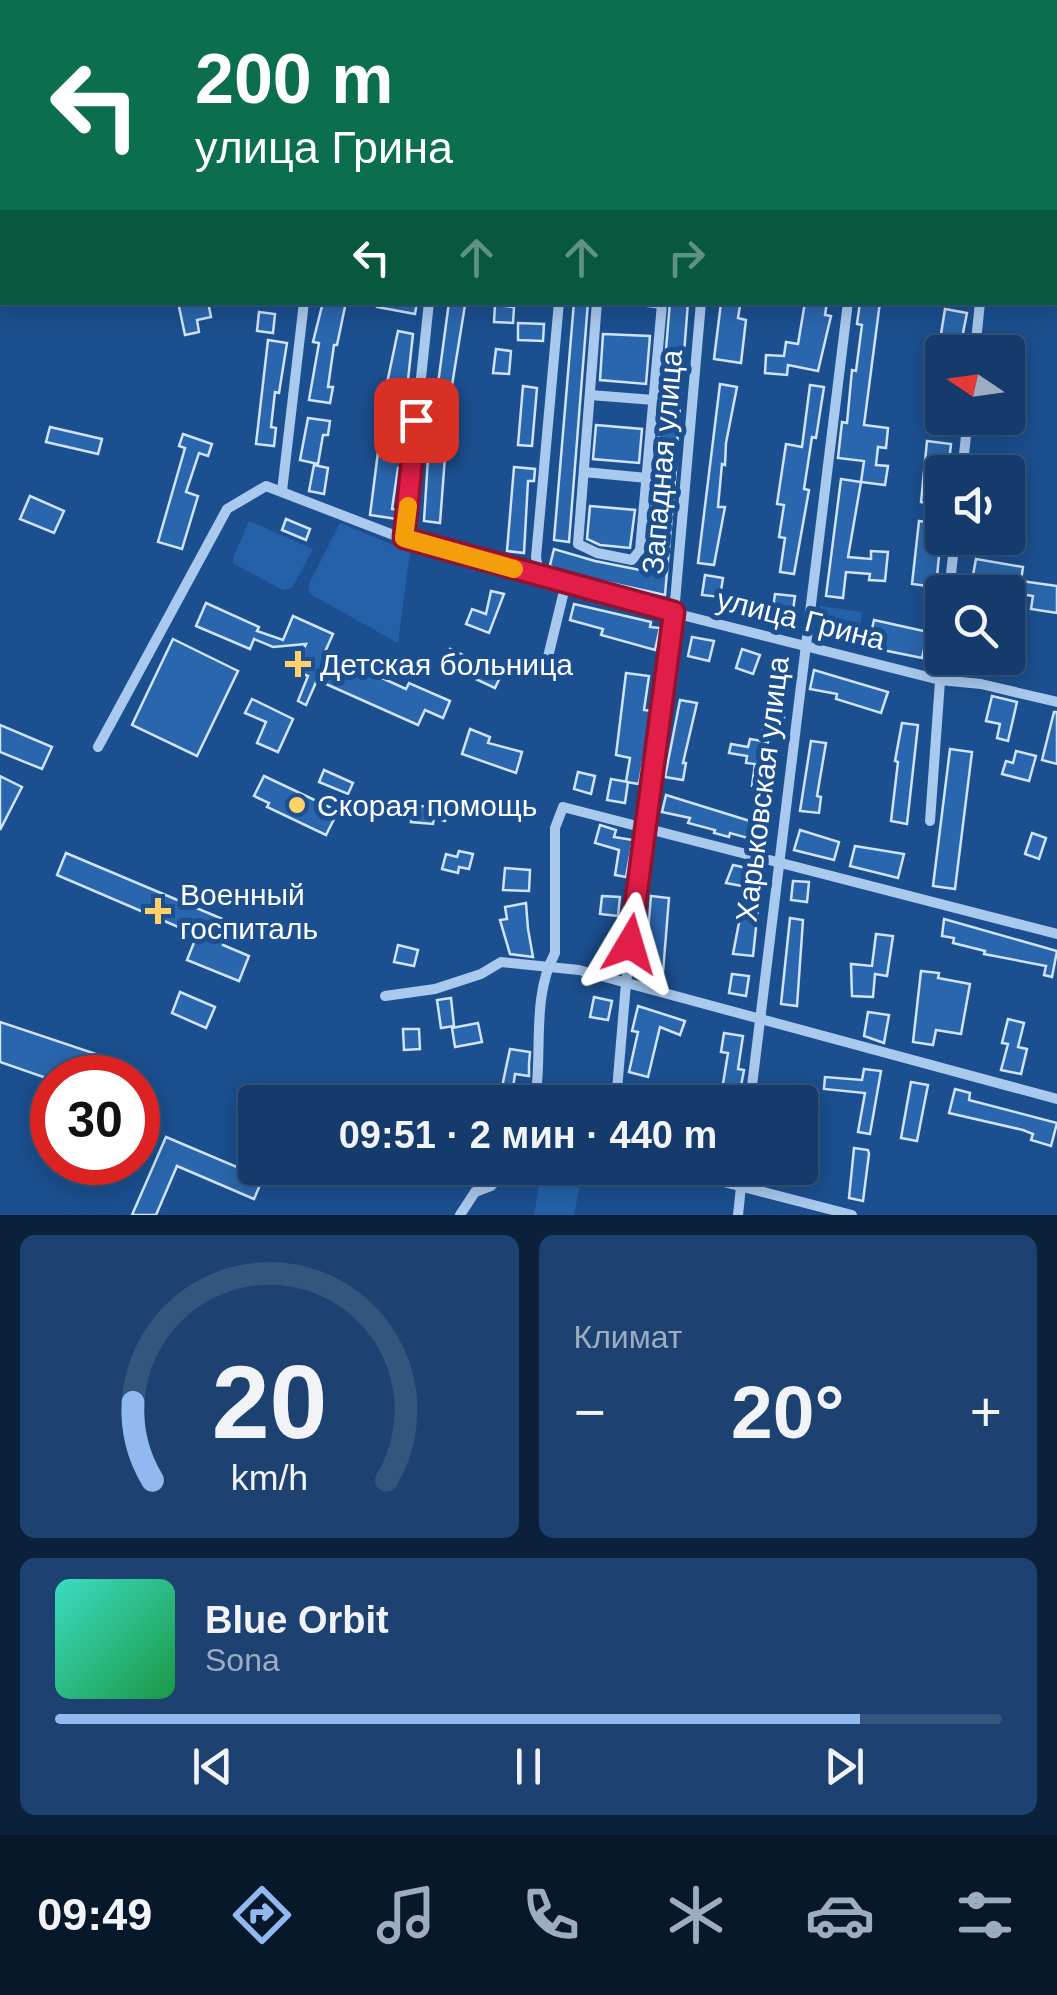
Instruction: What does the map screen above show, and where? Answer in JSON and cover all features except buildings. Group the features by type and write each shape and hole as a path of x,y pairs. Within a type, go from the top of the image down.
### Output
{"street":[{"path":"98,747 227,509 266,486 282,491 304,305"},
{"path":"404,538 429,305"},
{"path":"546,665 566,583 538,568 536,557 559,305"},
{"path":"597,305 578,544 597,553 632,560 640,550 662,305"},
{"name":"Западная улица","path":"617,1085 644,828 674,612 702,305"},
{"name":"Харьковская улица","path":"752,1085 848,305"},
{"path":"977,335 980,305"},
{"path":"590,395 654,400"},
{"path":"584,472 647,478"},
{"name":"улица Грина","path":"282,491 404,538 566,583 940,680 981,684 1057,702"},
{"path":"930,821 940,675"},
{"path":"535,1085 541,994 554,953 555,828 563,807 1057,934"},
{"path":"384,996 436,988 481,974 502,962 579,970 1057,1099"},
{"path":"460,1215 475,1192 493,1185"},
{"path":"733,1185 852,1215"},
{"path":"738,1215 740,1187"}],"shaded area":[{"path":"249,521 313,549 292,588 283,590 234,564"},
{"path":"340,523 410,552 398,643 310,594 308,586"},
{"path":"820,606 862,612 859,640 816,634"},
{"path":"539,1185 580,1185 574,1215 534,1215"}],"slow traffic":[{"path":"408,506 404,538 514,569"}],"place":[{"name":"Детская больница","path":"298,664"},
{"name":"Скорая помощь","path":"297,805"},
{"name":"Военный госпиталь","path":"158,911"}],"route":[{"path":"416,420 404,538 674,612 630,944"}]}
